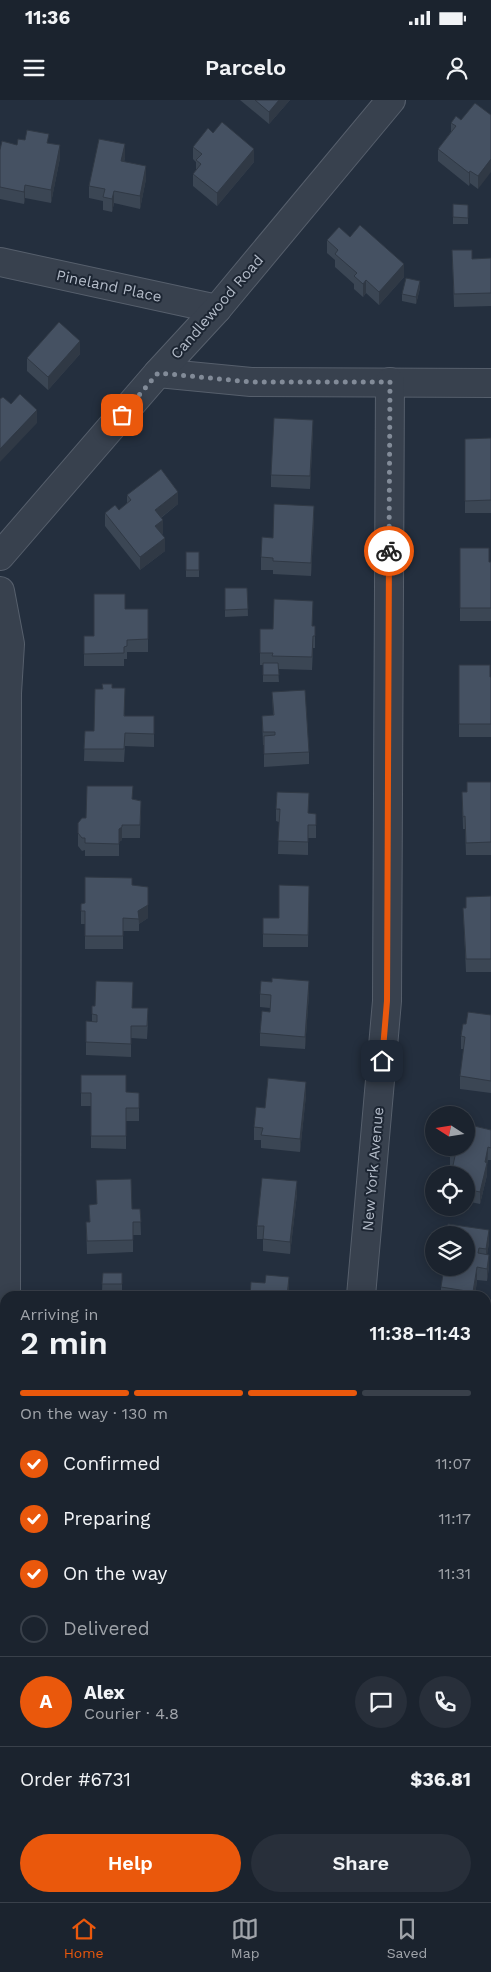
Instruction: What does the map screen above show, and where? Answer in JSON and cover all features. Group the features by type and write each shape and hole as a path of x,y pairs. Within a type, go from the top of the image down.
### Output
{"street":[{"name":"Candlewood Road","path":"0,556 158,373 217,310 391,100"},
{"name":"Pineland Place","path":"0,262 217,310"},
{"path":"158,373 251,382 491,383"},
{"name":"New York Avenue","path":"361,1291 387,1001 390,382"},
{"path":"0,591 10,644 7,693 6,1291"}],"building":[{"path":"255,100 279,100 269,112"},
{"path":"475,103 491,115 491,159 478,176 470,171 469,173 438,149 456,126 451,123 456,116 461,120"},
{"path":"222,122 254,149 217,193 193,174 201,164 196,160 202,154 193,147 208,128 213,133"},
{"path":"27,130 49,134 47,143 60,145 51,190 25,185 24,192 0,187 0,150 2,141 17,145 18,139 25,140"},
{"path":"99,139 125,144 121,161 146,166 140,196 114,191 112,199 103,197 105,189 89,186"},
{"path":"453,204 468,205 468,218 453,217"},
{"path":"360,225 404,264 379,292 366,280 363,284 354,276 357,273 335,254 338,250 327,240 339,227 350,237"},
{"path":"452,250 472,250 472,259 491,258 491,293 454,294"},
{"path":"406,278 420,281 416,297 402,294"},
{"path":"59,322 80,341 48,377 27,358"},
{"path":"20,394 37,410 0,449 0,399 3,397 11,404"},
{"path":"274,418 313,420 310,476 271,475"},
{"path":"491,438 491,500 465,501 465,439"},
{"path":"161,469 178,492 155,510 163,520 155,526 165,538 140,557 105,513 115,505 119,510 131,500 127,495"},
{"path":"274,504 314,506 311,563 273,561 273,558 261,557 262,537 273,538"},
{"path":"460,548 489,548 489,562 491,562 491,608 460,608"},
{"path":"186,552 199,552 199,570 186,570"},
{"path":"225,588 247,588 248,609 225,610"},
{"path":"94,594 125,594 125,609 148,609 148,639 127,640 124,653 84,654 84,636 94,636"},
{"path":"274,599 313,601 312,626 315,626 315,636 313,636 312,657 272,656 273,653 260,653 260,629 273,629"},
{"path":"263,663 278,663 279,675 263,675"},
{"path":"459,665 490,665 491,724 459,724"},
{"path":"102,684 112,684 112,688 125,688 124,716 154,716 154,734 125,733 124,749 84,749 85,731 94,731 95,689 103,689"},
{"path":"305,690 309,752 264,754 264,736 275,735 275,732 263,732 262,716 274,715 272,692"},
{"path":"467,782 491,782 491,842 466,843 462,792 467,792"},
{"path":"87,786 133,786 132,799 141,801 140,825 122,825 119,829 119,844 85,843 85,838 82,838 78,833 78,823 82,818 86,818"},
{"path":"277,792 309,793 308,813 316,814 316,825 308,825 308,842 278,841 280,809 276,809"},
{"path":"85,877 132,878 132,885 148,887 148,905 138,911 139,919 123,918 123,936 85,936 85,911 81,911 81,904 85,903"},
{"path":"279,885 309,886 308,935 263,934 263,918 279,918"},
{"path":"491,896 491,959 466,959 463,908 466,908 466,897"},
{"path":"272,978 309,981 305,1037 260,1033 262,1011 270,1012 271,995 260,994 261,981 272,982"},
{"path":"96,981 133,982 132,1008 148,1008 147,1026 131,1026 131,1044 86,1042 86,1021 97,1022 97,1015 92,1014 92,1006 95,1006"},
{"path":"468,1012 491,1015 491,1081 460,1076 465,1037 461,1036"},
{"path":"81,1075 126,1075 126,1092 139,1093 139,1108 126,1108 126,1136 91,1136 91,1093 81,1093"},
{"path":"268,1078 306,1082 300,1139 261,1135 263,1128 254,1127 256,1107 265,1108"},
{"path":"475,1126 491,1130 491,1148 488,1147 485,1162 487,1163 480,1192 475,1191 475,1166 453,1166 455,1156 475,1156"},
{"path":"262,1178 297,1181 290,1242 263,1239 264,1226 257,1226"},
{"path":"131,1179 132,1209 140,1209 141,1222 133,1222 133,1240 87,1241 86,1222 90,1222 89,1205 97,1204 96,1180"},
{"path":"475,1228 489,1230 486,1249 479,1248 478,1253 489,1255 487,1269 477,1267 473,1291 441,1287 443,1276 475,1276"},
{"path":"103,1273 122,1273 122,1284 102,1284"},
{"path":"266,1275 289,1277 288,1291 250,1291 251,1282 265,1283"}],"way so far":[{"path":"122,415 158,373 251,382 390,382 389,551"}],"route":[{"path":"382,1061 387,1001 389,551"}]}
